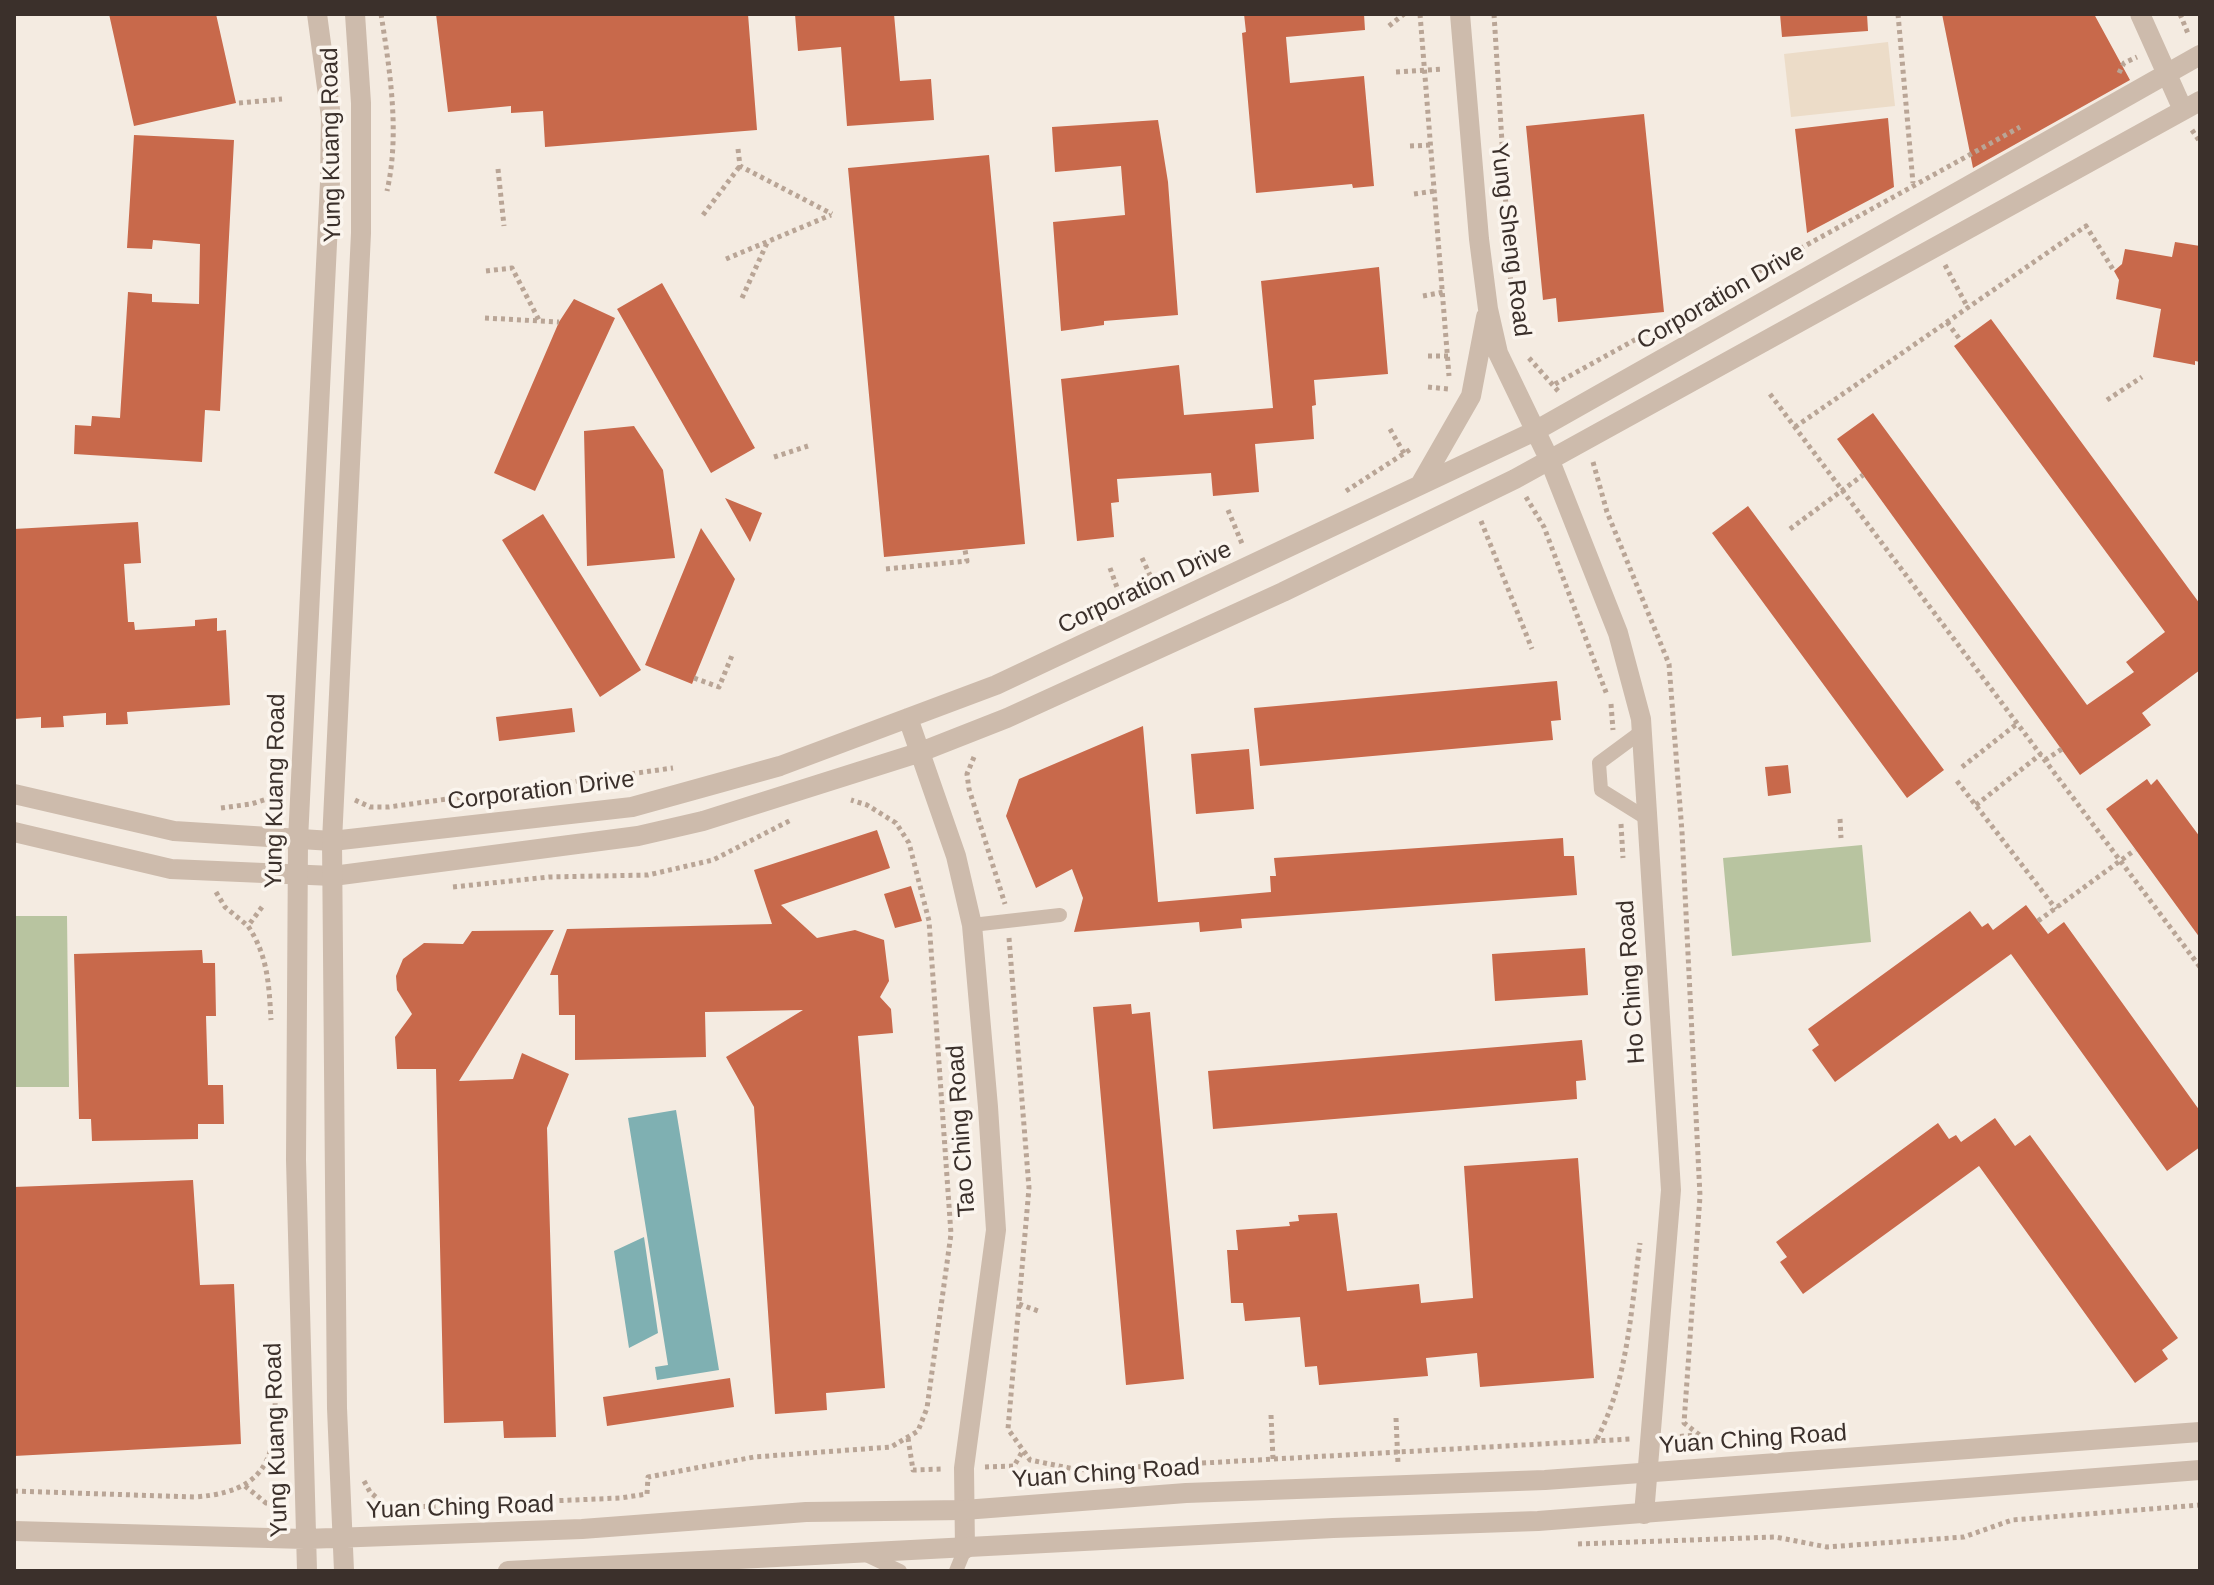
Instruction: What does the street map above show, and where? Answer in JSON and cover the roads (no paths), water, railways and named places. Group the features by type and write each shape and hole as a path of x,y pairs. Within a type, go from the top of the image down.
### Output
{"street":[{"name":"Yung Kuang Road","path":"307,1571 296,1160 298,840 331,117 317,14"},
{"name":"Yung Kuang Road","path":"344,1571 337,1408 332,841 361,233 361,103 355,14"},
{"name":"Yung Sheng Road","path":"1460,14 1488,309 1498,353 1550,461"},
{"path":"14,832 171,869 333,876 638,836 703,821 918,753 1007,718 1283,592 1550,461 1934,247 2192,114 2166,74 2140,14"},
{"name":"Corporation Drive","path":"14,794 174,831 332,841 646,804 780,766 996,685 1535,431 2166,74 2195,46"},
{"path":"1420,485 1471,396 1488,309"},
{"name":"Ho Ching Road","path":"1550,461 1618,633 1631,674 1641,732 1671,1190 1644,1514"},
{"name":"Tao Ching Road","path":"908,718 956,856 972,925 996,1230 964,1468 965,1549"},
{"name":"Yuan Ching Road","path":"14,1531 305,1539 582,1529 806,1512 964,1510 1186,1493 1647,1474 2200,1432"},
{"path":"2060,1444 2063,1481"},
{"path":"508,1571 1644,1514 2200,1470"}],"lane":[{"path":"1641,732 1599,763 1601,790 1646,818"},
{"path":"972,925 1060,915"},
{"path":"956,1571 965,1549"},
{"path":"860,1552 900,1571"}],"water":[{"path":"676,1110 719,1370 657,1380 655,1367 668,1365 628,1118"},
{"path":"644,1237 658,1333 629,1348 614,1251"}]}
